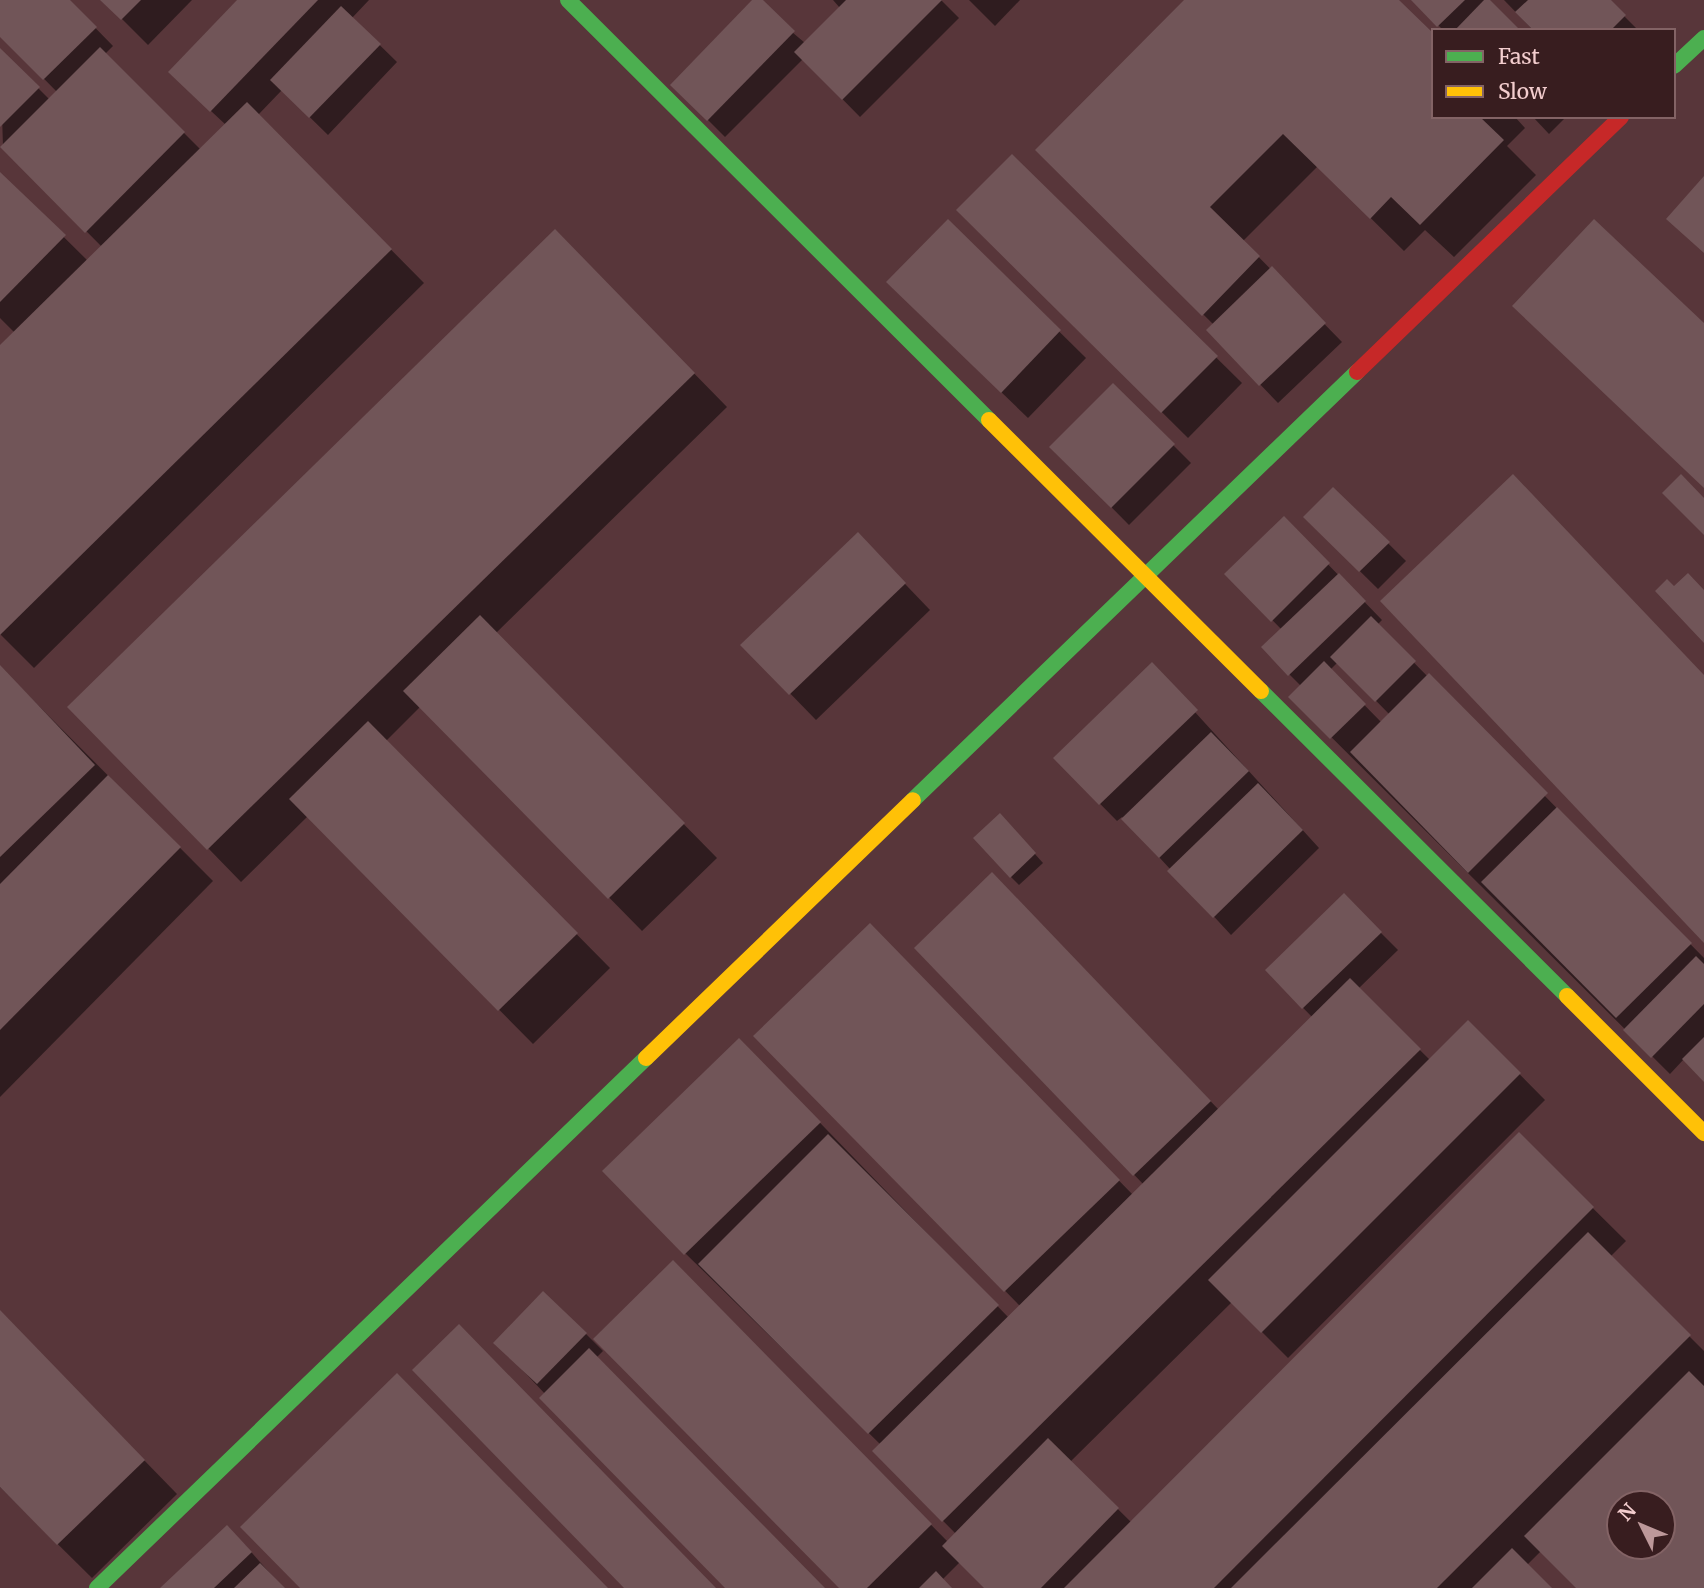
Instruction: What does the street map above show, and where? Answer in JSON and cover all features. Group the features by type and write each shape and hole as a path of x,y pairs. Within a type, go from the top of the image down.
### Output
{"street":[{"path":"568,0 1148,573 1704,1133"},
{"path":"1676,64 1704,38"},
{"path":"97,1588 1619,119"}],"building":[{"path":"0,0 70,0 97,27 43,80 0,37"},
{"path":"100,0 141,0 121,20"},
{"path":"237,0 318,0 210,112 168,72"},
{"path":"752,0 763,0 795,31 707,121 670,85"},
{"path":"846,0 942,0 842,100 794,52"},
{"path":"1184,0 1399,0 1431,31 1431,119 1482,119 1504,140 1420,225 1391,197 1370,219 1283,134 1210,207 1260,256 1202,316 1035,150"},
{"path":"1411,0 1465,0 1437,27"},
{"path":"1484,0 1490,0 1518,28 1457,28"},
{"path":"1528,0 1611,0 1626,15 1613,28 1531,28 1515,12"},
{"path":"341,6 381,44 309,118 270,80"},
{"path":"100,47 185,132 85,233 0,147"},
{"path":"0,48 40,87 0,127"},
{"path":"247,102 392,249 0,635 0,345"},
{"path":"1012,154 1218,356 1161,413 956,210"},
{"path":"0,172 66,235 0,302"},
{"path":"1704,176 1704,253 1666,219"},
{"path":"948,219 1061,330 1001,393 886,282"},
{"path":"1594,219 1704,323 1704,488 1512,306"},
{"path":"555,229 695,373 207,850 67,707"},
{"path":"1272,266 1326,323 1259,386 1206,330"},
{"path":"1113,383 1175,444 1111,508 1049,447"},
{"path":"1513,474 1704,675 1704,943 1380,601"},
{"path":"1681,474 1704,498 1704,535 1662,493"},
{"path":"1333,487 1390,542 1359,572 1303,517"},
{"path":"1284,516 1330,563 1271,622 1224,574"},
{"path":"858,532 906,583 789,695 740,645"},
{"path":"1339,573 1366,601 1288,676 1261,647"},
{"path":"1688,573 1704,590 1704,643 1655,591 1667,579 1674,586"},
{"path":"480,615 685,823 608,899 403,691"},
{"path":"1371,616 1416,661 1375,702 1330,657"},
{"path":"1324,661 1366,704 1330,739 1288,697"},
{"path":"1152,662 1198,710 1099,805 1053,758"},
{"path":"0,665 95,765 0,857"},
{"path":"1429,673 1548,793 1468,873 1350,752"},
{"path":"368,721 578,933 498,1011 289,799"},
{"path":"1211,732 1249,771 1159,858 1121,819"},
{"path":"108,775 181,847 0,1030 0,884"},
{"path":"1258,783 1303,830 1213,918 1167,871"},
{"path":"1557,807 1692,943 1616,1018 1481,882"},
{"path":"1000,813 1036,853 1010,878 973,838"},
{"path":"992,872 1211,1101 1133,1176 914,948"},
{"path":"1344,893 1382,932 1302,1009 1265,970"},
{"path":"870,923 1120,1180 1004,1292 753,1036"},
{"path":"1696,956 1704,964 1704,1004 1651,1058 1623,1030"},
{"path":"1350,978 1421,1049 942,1522 872,1451"},
{"path":"1468,1020 1521,1073 1261,1333 1208,1280"},
{"path":"1704,1037 1704,1082 1682,1059"},
{"path":"739,1038 821,1122 684,1255 602,1171"},
{"path":"1519,1132 1594,1207 1214,1588 1064,1588"},
{"path":"828,1134 999,1305 868,1434 698,1264"},
{"path":"1588,1232 1691,1335 1437,1588 1231,1588"},
{"path":"673,1260 932,1524 867,1588 839,1588 593,1339"},
{"path":"543,1291 587,1333 537,1384 493,1343"},
{"path":"0,1310 145,1460 57,1545 0,1487"},
{"path":"459,1324 716,1588 624,1588 412,1370"},
{"path":"589,1348 825,1588 725,1588 539,1398"},
{"path":"1689,1371 1704,1386 1704,1588 1576,1588 1524,1536"},
{"path":"397,1373 608,1588 300,1588 240,1527"},
{"path":"1048,1438 1119,1508 1041,1588 984,1588 942,1546"},
{"path":"227,1525 252,1552 214,1588 160,1588"},
{"path":"1512,1548 1552,1588 1472,1588"},
{"path":"260,1563 285,1588 234,1588"},
{"path":"936,1571 952,1588 919,1588"}],"traffic: fast":[{"path":"568,0 989,420"},
{"path":"1676,64 1704,38"},
{"path":"913,800 1357,372"},
{"path":"1261,691 1567,996"},
{"path":"97,1588 646,1058"}],"traffic: slow":[{"path":"989,420 1261,691"},
{"path":"646,1058 913,800"},
{"path":"1567,996 1704,1133"}],"traffic: jam":[{"path":"1357,372 1619,119"}]}
